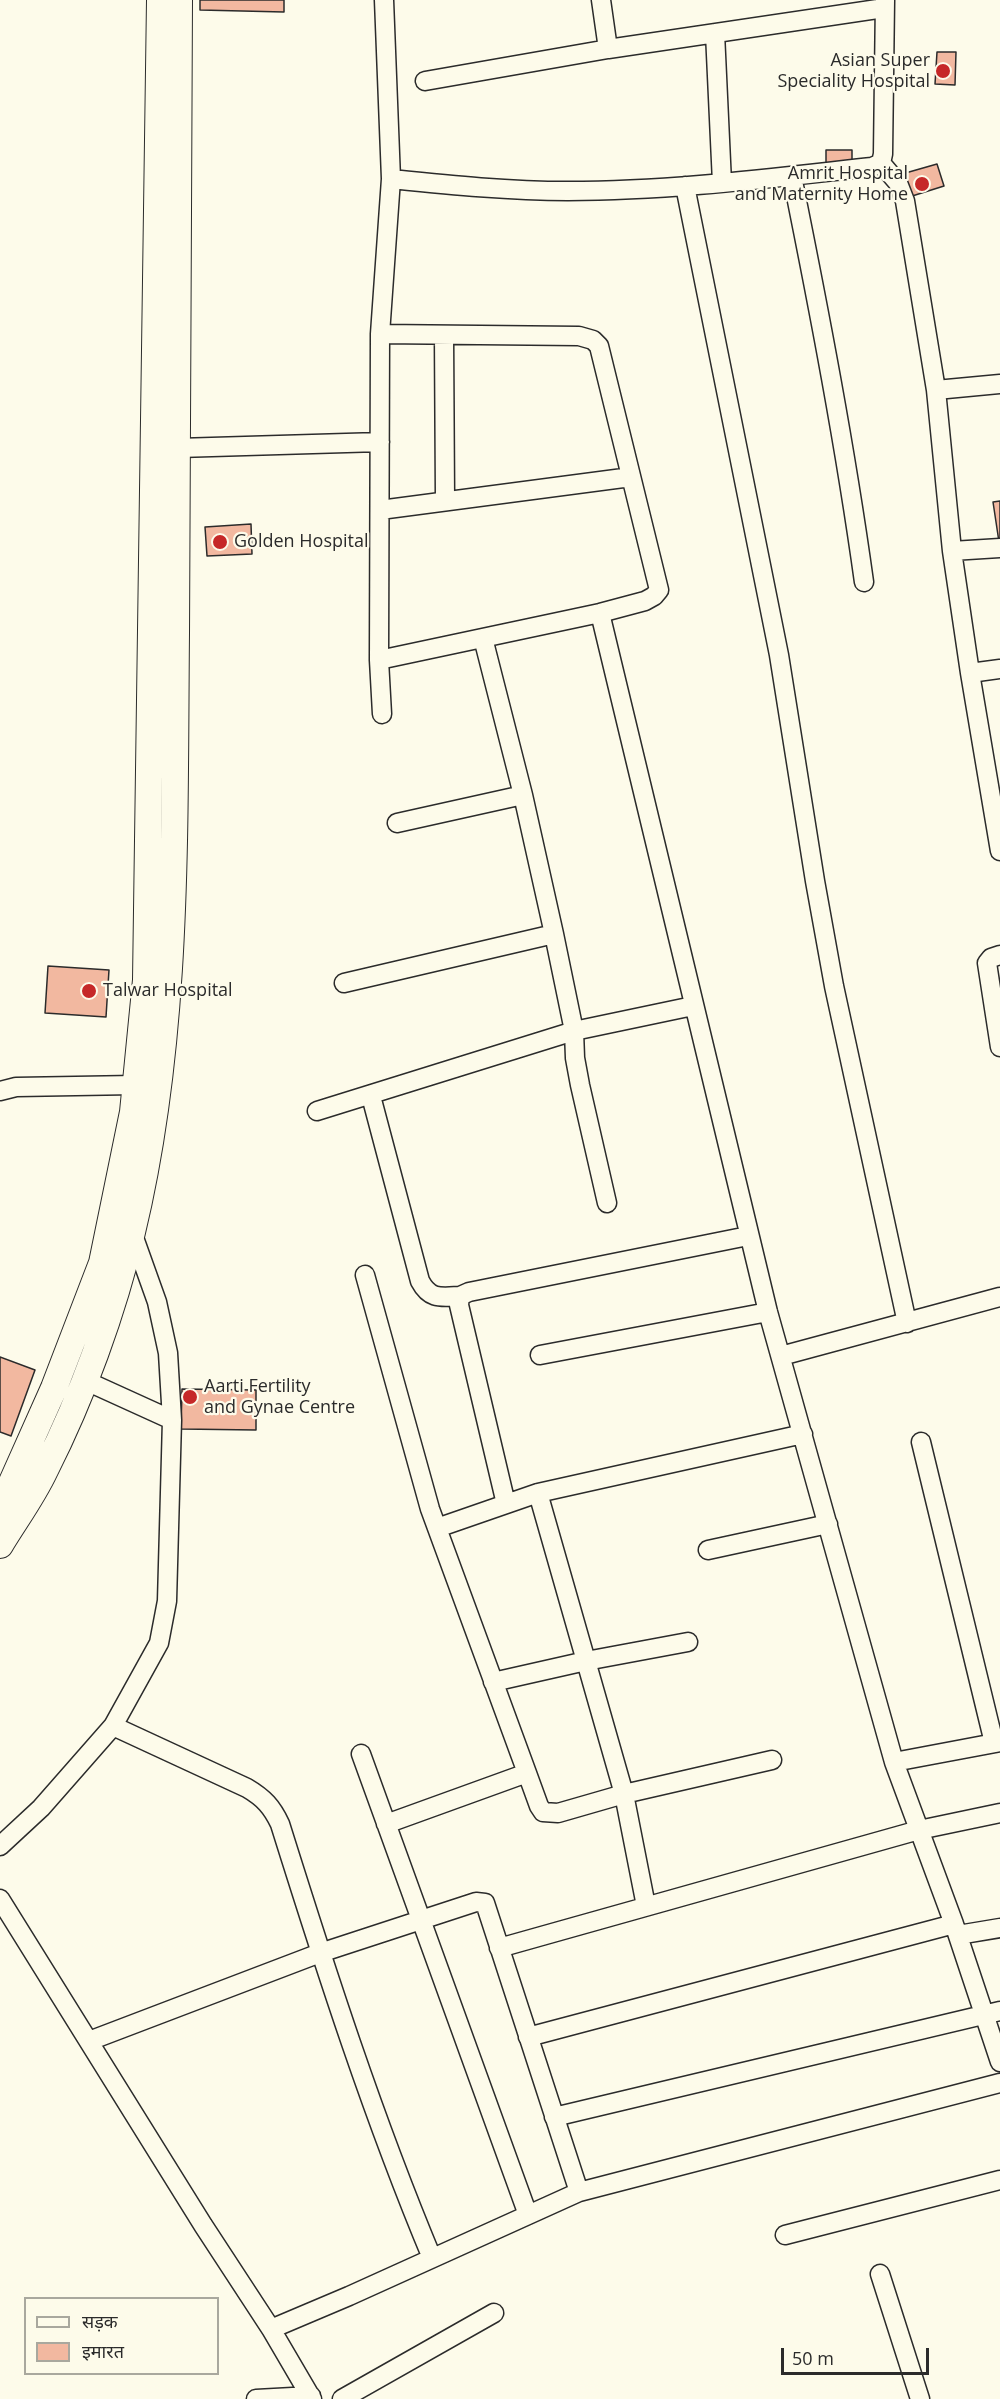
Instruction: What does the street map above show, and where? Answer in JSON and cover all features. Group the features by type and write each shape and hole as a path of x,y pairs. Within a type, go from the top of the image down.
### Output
{"street":[{"path":"0,1509 54,1388 102,1263 133,1112 146,968 160,0"},
{"path":"0,1545 45,1472 108,1318 132,1232 152,1121 168,974 173,848 178,448 179,0"},
{"path":"382,714 379,660 380,334 390,179 384,0"},
{"path":"601,0 608,49"},
{"path":"425,81 885,4 881,163 898,183 904,201 936,390 952,551 1000,851"},
{"path":"715,33 722,183"},
{"path":"390,179 509,190 634,190 792,176 872,167 881,163"},
{"path":"792,176 842,438 864,582"},
{"path":"685,186 779,655 834,986 907,1323"},
{"path":"379,660 600,613 645,601 659,590 598,346 593,340 579,336 380,334"},
{"path":"444,335 445,500"},
{"path":"936,390 1000,384"},
{"path":"178,448 380,442"},
{"path":"380,510 631,477"},
{"path":"952,551 1000,548"},
{"path":"600,613 748,1236 768,1311 894,1762 956,1930 992,2012 1000,2062"},
{"path":"483,638 523,795 554,934 574,1031 575,1058 580,1085 607,1203"},
{"path":"970,673 1000,669"},
{"path":"397,823 523,795"},
{"path":"344,983 554,934"},
{"path":"1000,955 991,958 987,963 1000,1047"},
{"path":"317,1111 574,1031 693,1006"},
{"path":"0,1091 16,1087 135,1085"},
{"path":"371,1096 420,1281 425,1291 432,1296 460,1296 469,1292 748,1236"},
{"path":"0,1846 42,1808 113,1726 159,1643 166,1601 172,1420 168,1353 157,1302 132,1232"},
{"path":"365,1275 437,1528 526,1773 543,1812 558,1813 624,1794 772,1760"},
{"path":"460,1296 459,1305 506,1504"},
{"path":"781,1356 1000,1298"},
{"path":"540,1355 768,1311"},
{"path":"84,1380 172,1420"},
{"path":"437,1528 538,1493 803,1434"},
{"path":"894,1762 997,1742 921,1442"},
{"path":"538,1493 624,1794 646,1906"},
{"path":"708,1550 828,1524"},
{"path":"493,1682 586,1661 688,1642"},
{"path":"113,1726 262,1797 272,1807 280,1824 320,1953 397,2174 432,2258"},
{"path":"361,1754 528,2215"},
{"path":"386,1824 526,1773"},
{"path":"499,1948 920,1830 1000,1813"},
{"path":"0,1899 203,2225 270,2328 311,2398 256,2399"},
{"path":"89,2041 320,1953 476,1902 485,1903 579,2192"},
{"path":"528,2037 956,1930 1000,1928"},
{"path":"554,2117 992,2012"},
{"path":"270,2328 579,2192 1000,2083"},
{"path":"785,2235 1000,2180"},
{"path":"880,2274 920,2399"},
{"path":"342,2399 494,2313"}],"building":[{"path":"200,0 284,0 284,12 200,10"},
{"path":"937,52 956,52 955,85 935,84"},
{"path":"826,150 852,150 852,166 826,166"},
{"path":"937,164 944,186 909,197 902,174"},
{"path":"1000,501 1000,542 999,542 993,502"},
{"path":"251,524 252,554 207,556 205,527"},
{"path":"48,966 109,970 106,1017 45,1013"},
{"path":"0,1357 35,1370 11,1436 0,1432"},
{"path":"182,1389 256,1390 256,1430 181,1429"}],"place":[{"name":"Asian Super Speciality Hospital","path":"943,71"},
{"name":"Amrit Hospital and Maternity Home","path":"922,184"},
{"name":"Golden Hospital","path":"220,542"},
{"name":"Talwar Hospital","path":"89,991"},
{"name":"Aarti Fertility and Gynae Centre","path":"190,1397"}]}
